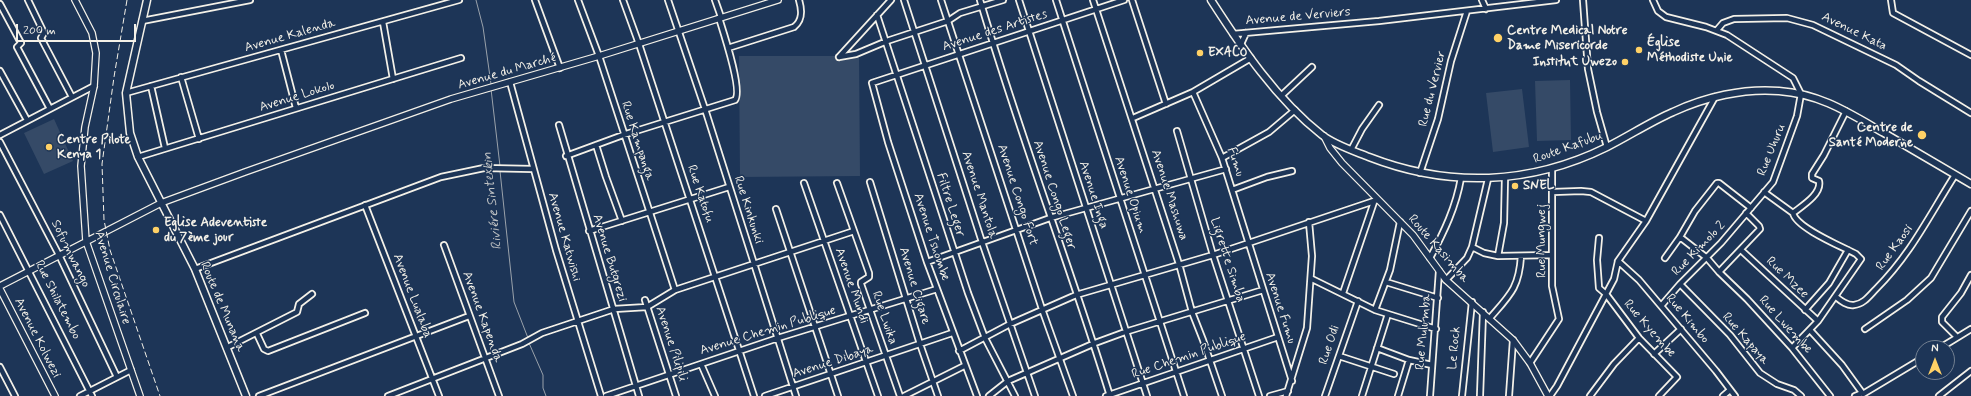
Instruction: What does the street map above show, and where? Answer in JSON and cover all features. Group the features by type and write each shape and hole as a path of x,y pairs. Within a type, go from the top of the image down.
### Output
{"main road":[{"name":"Route de Munana","path":"147,0 126,93 126,114 130,133 138,157 195,269 228,347 246,396"},
{"name":"Route Kafubu","path":"1211,0 1233,34 1269,83 1295,110 1324,136 1351,150 1389,164 1420,172 1461,178 1488,179 1552,168 1578,160 1608,147 1672,112 1715,97 1761,91 1801,94 1816,97 1846,111 1971,184"}],"street":[{"path":"28,0 44,33 41,38 72,98"},
{"name":"Avenue Circulaire","path":"75,0 89,26 95,46 96,61 94,86 85,127 81,166 86,241 140,396"},
{"path":"142,21 250,0"},
{"name":"Avenue Kalenda","path":"126,93 459,0"},
{"path":"535,0 560,68"},
{"name":"Rue Kampanga","path":"578,0 599,56 623,135 675,290"},
{"name":"Rue Katofu","path":"623,0 716,276 754,396"},
{"name":"Rue Kinkunki","path":"668,0 705,109 796,396"},
{"path":"566,156 623,135 732,102 737,98 728,48 715,0"},
{"name":"Avenue du Marché","path":"86,241 161,203 451,99 639,44 720,18 759,3 778,0"},
{"path":"728,48 794,27 799,22 802,14 799,0"},
{"path":"891,0 839,57 856,54 887,41 948,21 960,13 1003,0"},
{"name":"Avenue Mantola","path":"904,0 982,242 1035,396"},
{"name":"Avenue Congo Fort","path":"941,0 1042,309 1073,396"},
{"name":"Avenue Congo Leger","path":"980,0 1050,218 1076,295 1095,343 1109,396"},
{"name":"Avenue Inga","path":"1019,0 1147,396"},
{"name":"Avenue Opium","path":"1056,0 1064,20 1159,322 1184,396"},
{"name":"Avenue Mashuwa","path":"1093,0 1155,188 1179,264 1192,312 1211,361 1222,396"},
{"name":"Avenue des Artistes","path":"872,82 994,44 1124,0"},
{"path":"1132,0 1166,104"},
{"path":"1482,0 1486,9"},
{"name":"Avenue de Verviers","path":"1233,34 1467,11 1556,0"},
{"path":"1584,0 1588,69 1597,112 1608,147"},
{"path":"1653,0 1658,11 1666,17 1716,30 1793,78 1801,94"},
{"path":"1891,0 1893,12 1971,55"},
{"path":"0,4 21,43 17,47 49,107"},
{"name":"Rue du Vervier","path":"1420,172 1438,118 1451,61 1467,11"},
{"name":"Filtre Leger","path":"877,15 887,41 896,75 954,252 985,338 1015,396"},
{"name":"Avenue Kata","path":"1716,30 1723,23 1738,19 1787,18 1813,25 1896,65 1971,113"},
{"path":"383,22 393,79"},
{"path":"1241,44 1246,33"},
{"path":"282,50 296,108"},
{"name":"Avenue Lokolo","path":"138,157 461,58"},
{"path":"1132,118 1193,92 1252,58"},
{"path":"1281,96 1312,67"},
{"path":"0,71 27,120"},
{"path":"181,77 199,139"},
{"name":"Avenue Katwishi","path":"510,82 533,169 577,322 601,396"},
{"name":"Avenue Tshombe","path":"872,82 888,142 927,262 964,366 977,396"},
{"path":"0,135 94,86"},
{"path":"151,86 165,148"},
{"name":"Fumu","path":"1193,92 1222,158 1248,243"},
{"name":"Rue Uhuru","path":"1751,208 1775,178 1796,121 1801,94"},
{"path":"1549,396 1557,386 1614,279 1618,261 1646,221 1715,97"},
{"path":"1351,150 1362,129 1379,105"},
{"path":"1222,158 1269,132 1295,110"},
{"path":"1793,213 1812,197 1818,188 1819,182 1812,178 1812,174 1824,156 1846,111"},
{"name":"Avenue Butgrezi","path":"559,126 566,156 614,309 639,396"},
{"name":"Ligrette Simba","path":"1177,131 1213,255 1259,396"},
{"name":"Route Kasimba","path":"1324,136 1330,148 1376,201 1413,235 1446,280 1513,340 1530,363 1549,396"},
{"name":"Sofumwango","path":"0,142 59,255 117,377"},
{"path":"596,145 622,221"},
{"path":"195,269 365,204 441,177 493,168 533,169"},
{"name":"Rue Mungwej","path":"1530,363 1559,319 1554,297 1552,255 1552,168"},
{"path":"927,262 1016,228 1226,169"},
{"path":"1232,190 1267,177 1292,171"},
{"name":"Rue Kaosi","path":"1836,297 1849,306 1855,305 1862,303 1878,287 1912,248 1955,175"},
{"path":"1498,256 1504,223 1505,177"},
{"path":"1430,258 1452,214 1458,196 1461,178"},
{"path":"1446,280 1467,258 1472,248 1488,179"},
{"name":"Avenue Cigare","path":"870,182 932,382 938,396"},
{"name":"Avenue Mundi","path":"804,183 851,317 865,363 878,396"},
{"name":"Rue Lwika","path":"837,183 869,273 869,277 861,282 900,396"},
{"path":"1665,258 1680,237 1695,211 1716,183 1719,183 1751,208"},
{"path":"589,231 729,187"},
{"path":"1553,192 1591,192 1646,221"},
{"path":"1764,192 1793,213 1794,217 1809,230 1848,250 1860,257 1861,260 1818,321 1792,348"},
{"path":"959,351 1010,324 1076,295 1213,255 1376,201"},
{"path":"1343,293 1376,201"},
{"name":"Avenue Lualaba","path":"365,204 439,396"},
{"name":"Rue Kimolo 2","path":"1661,306 1680,284 1707,258 1751,208"},
{"path":"776,209 792,252 838,396"},
{"path":"1865,329 1907,300 1931,278 1971,211"},
{"path":"1719,272 1760,229 1759,226 1746,213"},
{"name":"Rue Shilatembo","path":"0,216 29,270 91,394"},
{"path":"1270,396 1287,394 1307,328 1312,278 1309,222"},
{"path":"1376,310 1386,282 1400,222"},
{"path":"388,396 522,344 542,333 614,309 647,308 675,290 854,230"},
{"name":"Rue Lwembe","path":"1680,237 1707,258 1752,305 1792,348 1830,396"},
{"name":"Rue Kyembe","path":"1600,238 1597,282 1599,288 1606,294 1639,338 1678,377 1659,396"},
{"path":"0,286 86,241"},
{"name":"Avenue Fumu","path":"1248,243 1292,381"},
{"name":"Avenue Kapenda","path":"444,245 499,396"},
{"path":"1472,248 1484,253 1498,256 1552,255"},
{"name":"Rue Mzee","path":"1741,250 1818,321"},
{"path":"1805,310 1829,283 1848,250"},
{"path":"1490,318 1515,288 1521,256"},
{"name":"Rue Kimbo","path":"1618,261 1639,280 1735,396"},
{"name":"Rue Mulumba","path":"1430,396 1439,271"},
{"path":"1957,338 1942,322 1942,317 1961,293 1971,275"},
{"path":"1312,278 1376,310 1436,329"},
{"path":"1386,282 1438,298"},
{"name":"Rue Kapaya","path":"1680,284 1730,335 1760,373 1777,384 1794,390 1801,396"},
{"name":"Avenue Kolwezi","path":"0,289 55,396"},
{"name":"Avenue Chemin Publique","path":"606,396 740,350 851,317 937,289"},
{"path":"989,396 1008,381 1026,372 1061,359 1095,343 1126,332 1229,302 1263,290"},
{"path":"228,347 257,334 297,312 299,304 312,294"},
{"name":"Avenue Pilipili","path":"645,300 676,396"},
{"name":"Rue Odi","path":"1326,396 1358,301"},
{"name":"Le Rock","path":"1462,396 1472,302"},
{"path":"1480,396 1483,312"},
{"path":"257,334 264,349 268,350 365,313"},
{"path":"1362,396 1388,314"},
{"path":"259,396 470,316"},
{"path":"1654,354 1681,329"},
{"path":"1954,340 1971,329"},
{"path":"1810,330 1842,365 1862,394"},
{"name":"Avenue Dibaya","path":"765,396 952,333"},
{"name":"Rue Chemin Publique","path":"1109,396 1278,337"},
{"path":"1590,396 1614,364 1639,338"},
{"path":"1509,396 1513,340"},
{"path":"1377,348 1409,360 1432,365"},
{"path":"1339,356 1394,374"},
{"path":"1398,396 1409,360"},
{"path":"1855,396 1862,394 1915,363"},
{"path":"701,364 715,396"},
{"path":"904,396 964,366"},
{"path":"0,367 15,396"},
{"path":"80,396 91,394 130,370"},
{"path":"1939,396 1971,371"},
{"path":"1723,396 1730,390"}],"shaded area":[{"path":"739,56 859,56 860,176 740,177"},
{"path":"1570,80 1571,140 1537,141 1535,81"},
{"path":"1522,89 1529,147 1493,152 1486,93"},
{"name":"Centre Pilote Kenya 1","path":"54,119 73,161 44,174 24,133"}],"waterway":[{"name":"Riviére Sintexkin","path":"476,0 483,27 491,84"},
{"name":"Riviére Sintexkin","path":"491,89 500,166"},
{"name":"Riviére Sintexkin","path":"500,171 514,302 528,338"},
{"name":"Riviére Sintexkin","path":"529,343 543,375 543,388 546,396"}],"railway":[{"path":"127,0 114,77 102,164 104,220 110,250 160,396"}],"place":[{"name":"Centre Medical Notre Dame Misericorde","path":"1498,38"},
{"name":"Église Méthodiste Unie","path":"1639,50"},
{"name":"EXACO","path":"1200,53"},
{"name":"Institut Uwezo","path":"1625,62"},
{"name":"Centre de Santé Moderne","path":"1922,135"},
{"name":"Centre Pilote Kenya 1","path":"49,147"},
{"name":"SNEL","path":"1515,186"},
{"name":"Eglise Adeventiste du 7ème jour","path":"156,230"}]}
